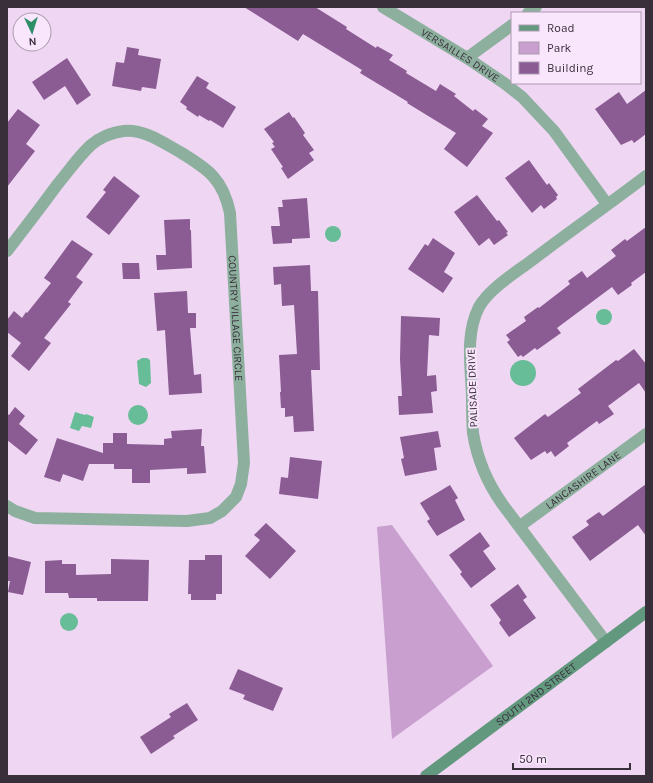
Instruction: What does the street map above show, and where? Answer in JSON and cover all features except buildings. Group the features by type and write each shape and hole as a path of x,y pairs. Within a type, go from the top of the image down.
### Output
{"main road":[{"name":"SOUTH 2ND STREET","path":"426,776 646,612"}],"street":[{"name":"VERSAILLES DRIVE","path":"383,7 467,58 522,97 554,131 607,204"},
{"path":"467,58 511,26"},
{"name":"COUNTRY VILLAGE CIRCLE","path":"7,251 78,158 92,144 108,135 123,131 136,131 154,137 192,160 214,176 227,199 230,213 244,463 241,484 236,497 222,511 210,518 187,521 35,518 14,511 7,506"},
{"name":"PALISADE DRIVE","path":"606,642 495,493 485,472 477,450 473,432 470,345 472,329 479,308 491,292 646,176"},
{"name":"LANCASHIRE LANE","path":"520,526 646,434"}],"green space":[{"path":"392,525 493,666 392,739 377,527"}],"shaded area":[{"path":"330,226 336,226 341,231 339,240 336,242 330,242 325,237 325,231"},
{"path":"601,309 607,309 612,314 610,323 607,325 601,325 596,320 596,314"},
{"path":"142,358 147,358 150,360 151,383 146,387 139,384 137,361"},
{"path":"523,360 532,364 536,373 532,382 523,386 514,382 510,373 514,364"},
{"path":"138,405 145,408 148,415 145,422 138,425 131,422 128,415 131,408"},
{"path":"75,412 94,417 91,428 82,426 79,431 70,428"},
{"path":"69,613 75,616 78,622 75,628 69,631 63,628 60,622 63,616"}]}
